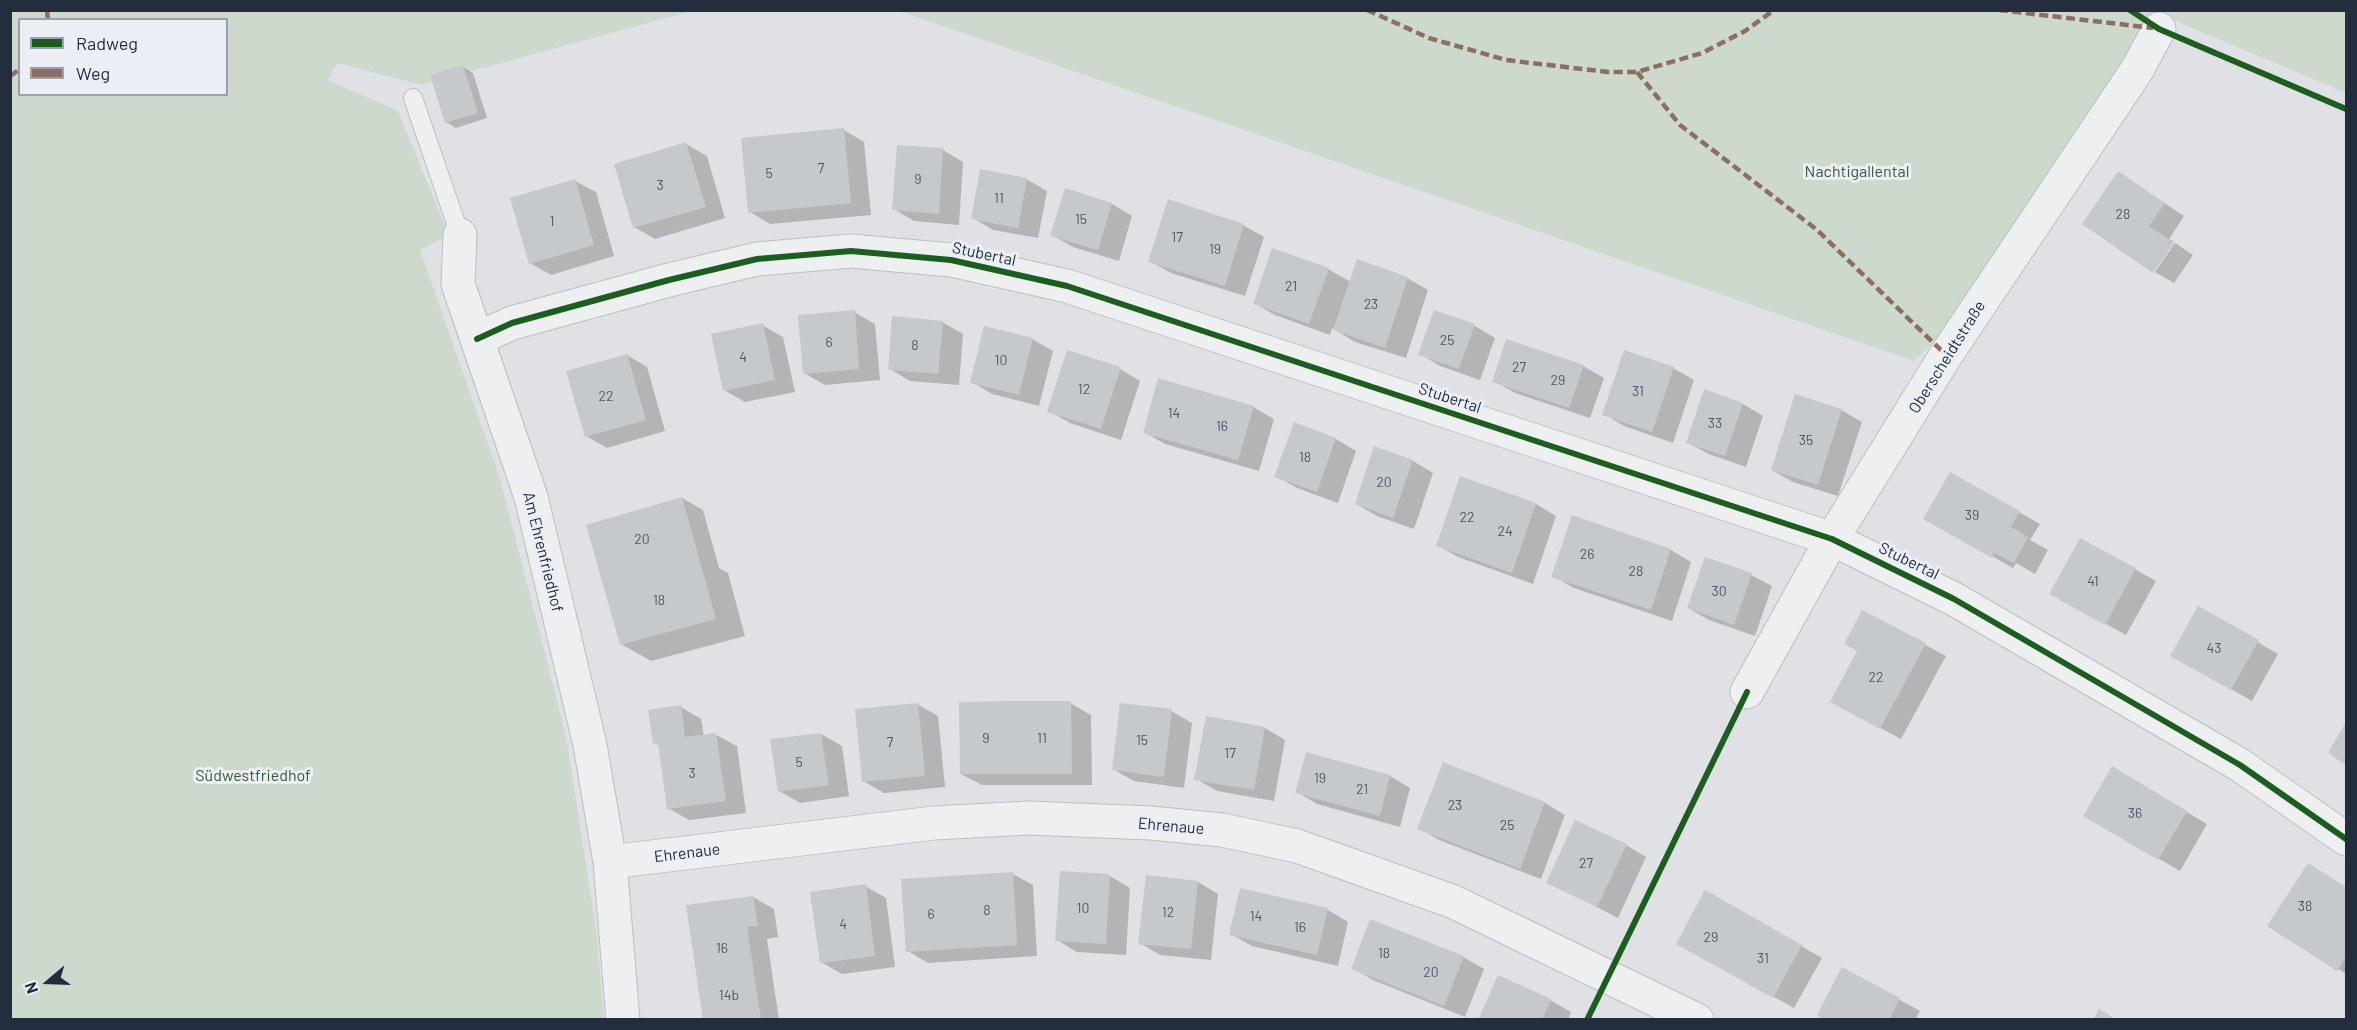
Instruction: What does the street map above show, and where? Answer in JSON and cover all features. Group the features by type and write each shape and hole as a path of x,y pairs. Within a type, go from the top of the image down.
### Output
{"street":[{"name":"Oberscheidtstraße","path":"1747,692 1832,539 1946,356 2137,70 2159,29"},
{"name":"Am Ehrenfriedhof","path":"460,235 458,284 531,497 590,745 610,862 623,1020"},
{"name":"Stubertal","path":"477,339 512,323 669,280 757,259 851,251 951,260 1067,286 1832,539 1954,599 2240,765 2346,839"},
{"name":"Ehrenaue","path":"610,862 934,824 969,822 1061,820 1151,823 1222,830 1297,846 1454,902 1697,1020"}],"lane":[{"name":"Am Ehrenfriedhof","path":"412,98 460,235"}],"green space":[{"name":"Südwestfriedhof","path":"10,11 692,11 421,85 337,63 328,80 398,111 449,235 420,250 499,475 566,735 597,936 604,1019 11,1019"},
{"name":"Nachtigallental","path":"899,11 2346,11 2346,93 2159,14 1941,336 1914,361"}],"building":[{"path":"463,65 478,113 445,123 430,75"},
{"path":"844,128 851,203 748,213 741,138"},
{"path":"686,142 706,207 633,228 614,164"},
{"path":"897,145 943,148 939,214 892,210"},
{"path":"980,169 1027,178 1018,228 971,219"},
{"path":"2118,171 2165,203 2149,226 2174,243 2153,273 2082,224"},
{"path":"575,179 594,245 529,264 510,198"},
{"path":"1065,188 1112,203 1098,250 1050,236"},
{"path":"1168,199 1244,224 1225,286 1148,262"},
{"path":"1272,248 1329,268 1309,324 1253,304"},
{"path":"1357,259 1408,277 1385,348 1333,330"},
{"path":"855,310 859,369 803,374 798,315"},
{"path":"1434,310 1475,324 1459,369 1418,355"},
{"path":"892,316 943,321 938,374 888,370"},
{"path":"763,323 775,380 723,391 711,334"},
{"path":"984,326 1033,338 1019,395 970,383"},
{"path":"1506,339 1584,365 1569,408 1492,382"},
{"path":"1067,350 1121,367 1101,429 1047,412"},
{"path":"1624,350 1674,367 1652,432 1602,415"},
{"path":"627,354 646,420 585,437 566,371"},
{"path":"1158,378 1254,406 1238,460 1143,433"},
{"path":"1704,389 1743,403 1725,456 1686,443"},
{"path":"1795,394 1842,409 1818,485 1771,470"},
{"path":"1294,422 1336,438 1317,492 1274,477"},
{"path":"1374,446 1413,460 1393,518 1355,504"},
{"path":"1950,472 2020,511 2011,527 2028,537 2014,563 1994,553 1992,558 1923,519"},
{"path":"1460,476 1536,503 1512,573 1436,546"},
{"path":"682,497 716,619 620,645 586,525"},
{"path":"1572,515 1671,549 1651,610 1551,577"},
{"path":"2080,538 2136,568 2105,625 2049,594"},
{"path":"1705,557 1752,573 1734,625 1687,608"},
{"path":"2198,606 2259,640 2231,690 2170,656"},
{"path":"1862,610 1926,643 1880,729 1830,702 1857,651 1844,644"},
{"path":"1071,701 1072,774 960,774 959,702"},
{"path":"918,703 925,776 862,782 855,709"},
{"path":"1120,703 1172,709 1164,777 1112,770"},
{"path":"681,705 685,737 716,733 726,801 667,809 658,743 653,744 648,710"},
{"path":"1206,716 1265,727 1254,790 1194,780"},
{"path":"2346,722 2346,765 2328,753"},
{"path":"821,733 829,785 778,792 770,739"},
{"path":"1306,752 1390,775 1380,816 1295,793"},
{"path":"1443,762 1545,802 1520,869 1417,829"},
{"path":"2112,766 2187,811 2158,860 2083,816"},
{"path":"1575,820 1627,844 1597,907 1546,883"},
{"path":"2308,863 2346,887 2346,956 2337,971 2267,926"},
{"path":"1060,871 1110,874 1106,944 1055,941"},
{"path":"1013,872 1017,945 906,952 901,879"},
{"path":"1146,875 1198,881 1191,949 1138,944"},
{"path":"866,884 875,956 820,963 810,892"},
{"path":"1240,888 1328,908 1317,955 1229,935"},
{"path":"1705,890 1802,945 1773,998 1676,944"},
{"path":"753,896 758,926 747,927 761,1020 703,1020 686,905"},
{"path":"1370,919 1464,956 1444,1006 1351,969"},
{"path":"1842,967 1900,998 1889,1020 1824,1020 1817,1015"},
{"path":"1498,975 1551,999 1542,1020 1478,1020"},
{"path":"2099,1009 2112,1017 2111,1020 2093,1020"}],"marked path":[{"path":"47,10 48,18"},
{"path":"1367,10 1429,38 1506,60 1608,72 1637,72 1702,53 1745,31 1774,10"},
{"path":"1999,10 2153,28"},
{"path":"10,76 18,70"},
{"path":"1637,72 1680,125 1816,229 1946,355"}],"cycle path":[{"path":"2130,10 2159,29 2346,109"},
{"path":"477,339 512,323 669,280 757,259 851,251 951,260 1067,286 1832,539 1954,599 2240,765 2346,839"},
{"path":"1587,1020 1747,692"}]}
